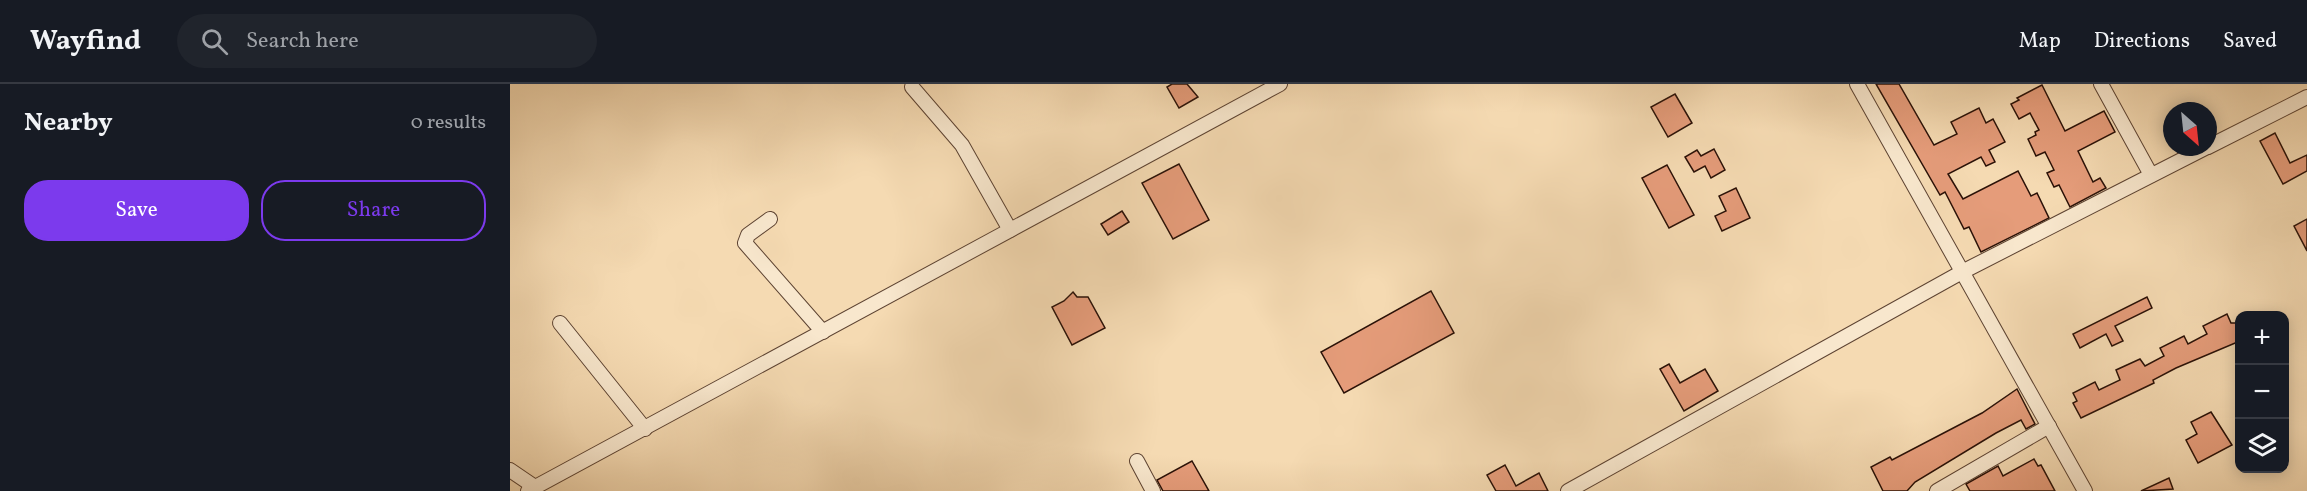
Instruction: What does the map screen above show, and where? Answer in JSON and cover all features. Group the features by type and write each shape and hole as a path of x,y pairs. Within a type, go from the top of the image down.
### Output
{"street":[{"path":"510,470 531,489 1280,84"},
{"path":"1857,84 2085,491"},
{"path":"2101,84 2151,175"},
{"path":"912,87 962,145 1010,230"},
{"path":"2217,142 2307,97"},
{"path":"1568,491 1962,272 2190,156"},
{"path":"770,219 748,235 745,243 823,332"},
{"path":"560,323 645,429"},
{"path":"1937,491 2049,426"},
{"path":"1137,461 1154,491"}],"building":[{"path":"1172,84 1187,84 1198,97 1179,108 1167,87"},
{"path":"1876,84 1899,84 1934,145 1957,134 1951,122 1979,108 1986,123 1993,119 2005,142 1989,150 1995,162 1986,166 1981,157 1948,174 1963,199 2018,171 2031,196 2037,193 2049,218 1981,252 1969,227 1964,229 1945,192 1940,195"},
{"path":"2042,85 2065,131 2104,111 2115,132 2078,151 2093,182 2100,178 2106,188 2070,207 2059,185 2054,187 2047,173 2054,170 2045,152 2036,156 2028,139 2036,135 2035,132 2039,130 2030,113 2019,119 2011,104 2019,100 2017,98"},
{"path":"1675,94 1692,123 1668,137 1651,107"},
{"path":"2275,133 2290,163 2307,155 2307,171 2283,184 2260,141"},
{"path":"1714,149 1725,170 1711,178 1705,166 1694,172 1685,157 1697,150 1701,156"},
{"path":"1179,164 1209,220 1173,239 1142,183"},
{"path":"1667,165 1694,215 1669,228 1642,178"},
{"path":"1736,188 1750,218 1722,231 1715,216 1726,211 1719,196"},
{"path":"1122,211 1129,222 1108,235 1101,224"},
{"path":"2307,219 2307,251 2294,226"},
{"path":"1431,291 1454,333 1344,393 1321,352"},
{"path":"1073,292 1077,297 1088,297 1105,328 1072,345 1052,307 1064,301"},
{"path":"2147,297 2152,308 2115,326 2123,341 2112,346 2106,334 2080,348 2073,334"},
{"path":"2227,314 2231,323 2235,323 2235,343 2176,368 2153,380 2154,383 2081,418 2073,403 2077,401 2073,393 2095,382 2099,390 2120,380 2116,370 2140,359 2145,366 2164,356 2160,348 2184,336 2188,344 2207,334 2203,326"},
{"path":"1669,364 1680,383 1705,369 1718,391 1684,411 1660,369"},
{"path":"2017,389 2035,424 2026,429 2021,420 1996,433 1915,482 1907,491 1883,491 1871,467 1890,457 1892,460 1982,413"},
{"path":"2211,412 2232,445 2198,463 2186,440 2197,434 2191,422"},
{"path":"2034,459 2038,466 2041,465 2055,491 1970,491 1966,484 1998,466 2003,476"},
{"path":"1192,461 1209,491 1163,491 1157,480"},
{"path":"1505,465 1516,486 1539,473 1548,491 1496,491 1487,475"},
{"path":"2169,478 2173,489 2141,491"}]}
